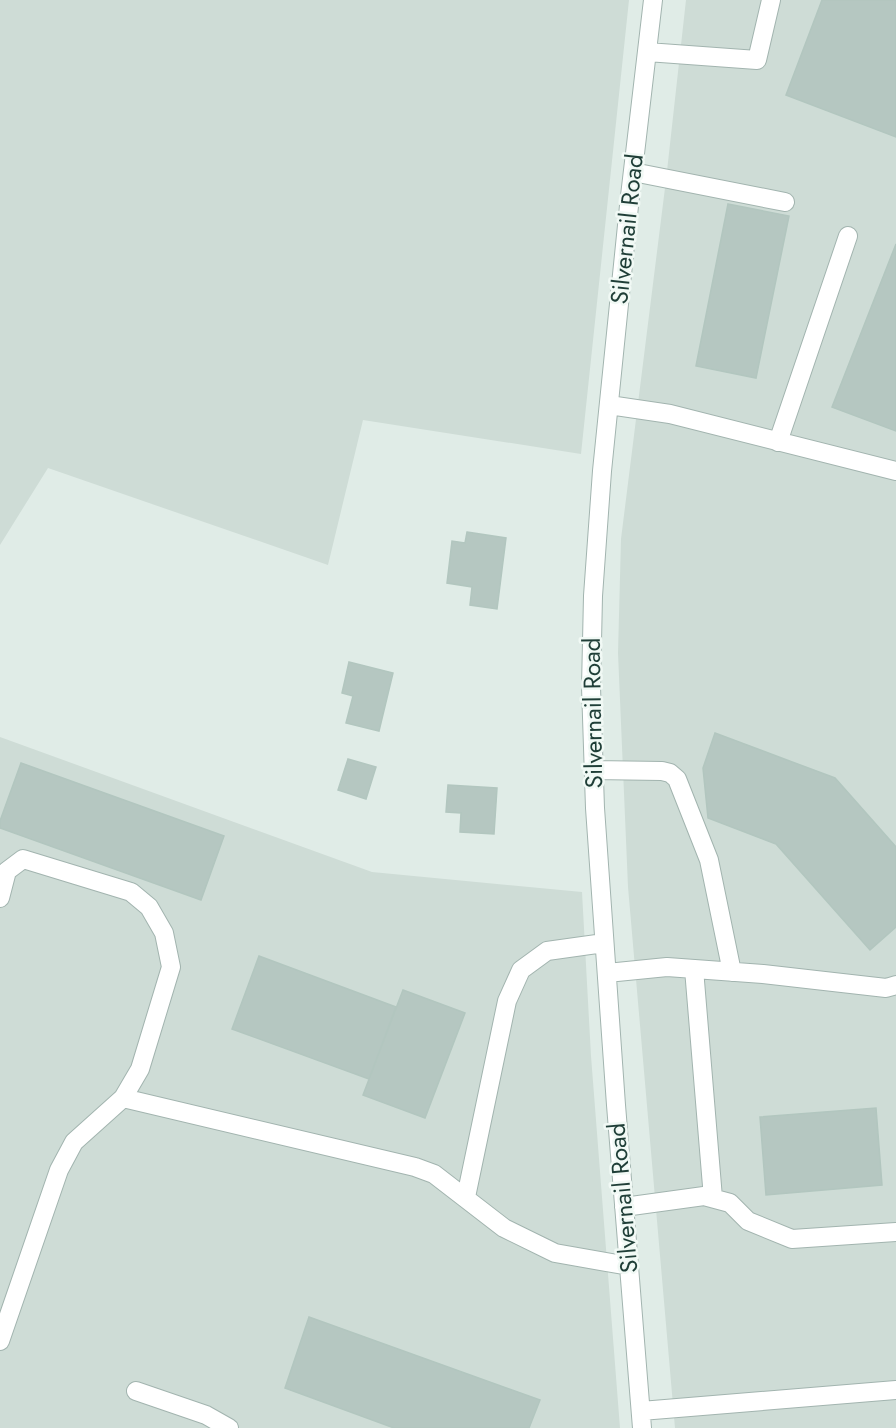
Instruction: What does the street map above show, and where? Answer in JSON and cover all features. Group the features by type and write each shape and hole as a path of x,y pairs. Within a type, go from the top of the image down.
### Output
{"street":[{"name":"Silvernail Road","path":"641,1420 604,943 591,687 593,596 609,405 653,0"},
{"path":"647,52 757,60 771,0"},
{"path":"633,172 785,202"},
{"path":"778,442 848,236"},
{"path":"609,405 670,414 896,471"},
{"path":"594,770 662,771 670,773 677,779 709,860 732,972"},
{"path":"0,898 7,871 22,859 131,892 149,907 164,933 171,967 140,1069 123,1098 74,1142 59,1170 0,1341"},
{"path":"466,1197 507,1001 521,970 547,951 604,943"},
{"path":"607,973 667,967 886,988 896,985"},
{"path":"694,969 713,1198"},
{"path":"123,1098 415,1167 434,1174 504,1228 555,1253 629,1266"},
{"path":"624,1207 685,1198 713,1198 730,1203 748,1221 792,1239 896,1232"},
{"path":"641,1420 896,1390"},
{"path":"136,1391 206,1415 229,1428"}],"shaded area":[{"path":"0,0 629,0 581,454 363,420 328,565 48,468 0,545"},
{"path":"686,0 896,0 896,1428 675,1428 628,887 618,653 621,539"},
{"path":"0,737 372,872 582,892 591,1056 620,1428 0,1428"}],"building":[{"path":"822,0 896,0 896,137 786,95"},
{"path":"728,204 789,216 756,378 696,366"},
{"path":"896,244 896,431 832,407"},
{"path":"467,532 506,538 497,609 470,605 472,587 447,583 452,541 465,543"},
{"path":"349,662 393,673 379,731 346,723 353,696 342,693"},
{"path":"715,733 835,778 896,847 896,927 870,950 776,844 708,818 703,768"},
{"path":"348,759 376,767 366,799 338,790"},
{"path":"21,763 224,836 201,900 0,828 0,821"},
{"path":"448,785 497,788 494,834 460,832 461,813 446,812"},
{"path":"259,956 396,1007 369,1079 232,1029"},
{"path":"403,990 465,1013 425,1118 363,1095"},
{"path":"876,1108 882,1185 766,1195 760,1117"},
{"path":"309,1317 540,1400 529,1428 394,1428 285,1388"}]}
